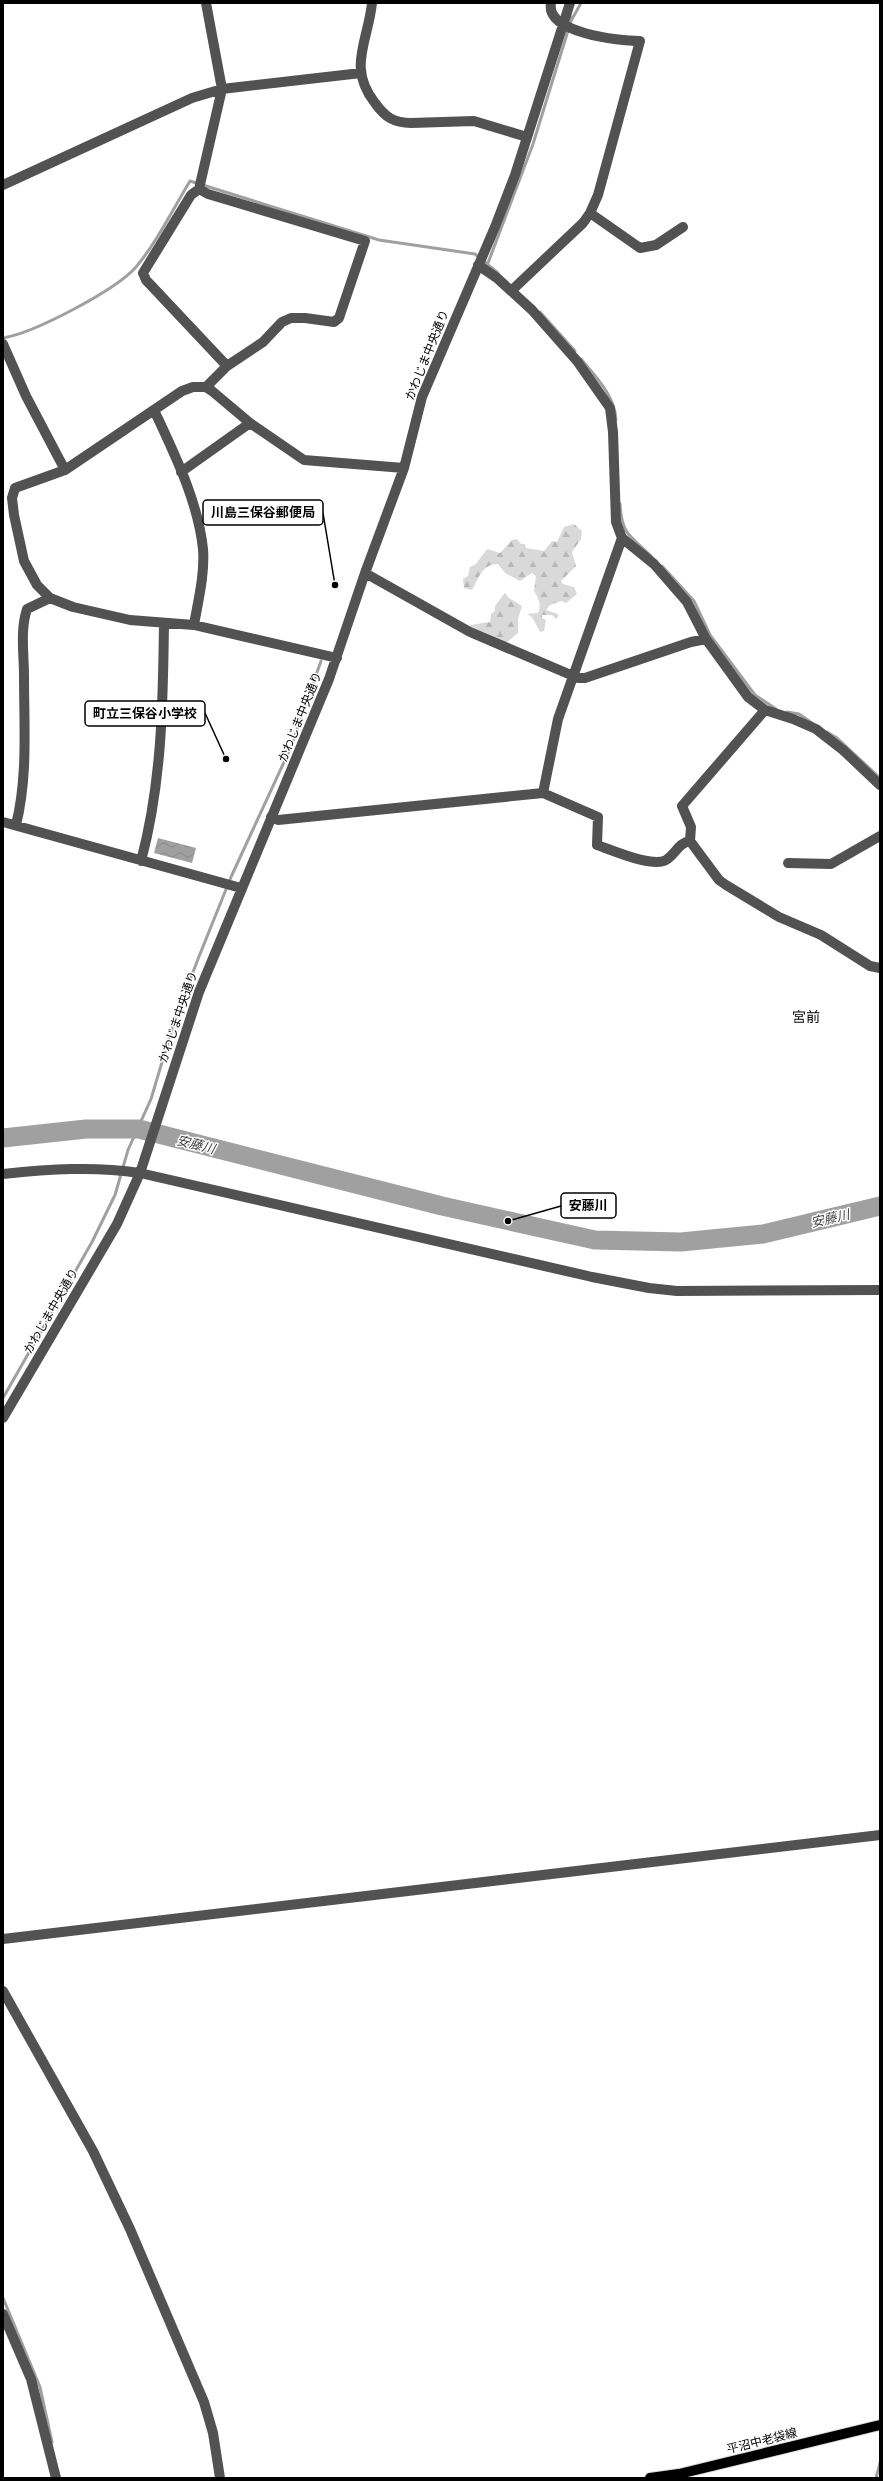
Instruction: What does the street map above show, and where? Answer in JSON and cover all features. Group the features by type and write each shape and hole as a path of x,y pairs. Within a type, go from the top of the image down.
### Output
{"main road":[{"name":"平沼中老袋線","path":"650,2478 679,2474 880,2425"}],"street":[{"path":"206,3 222,88 199,189 190,195 143,273 146,280 227,366"},
{"path":"372,3 370,20 361,55 361,73 366,90 372,100 386,116 394,121 411,124 474,121 527,137"},
{"path":"511,291 583,223 590,213 598,194 640,41 612,39 555,20 551,13 552,3"},
{"name":"かわじま中央通り","path":"3,1418 117,1224 140,1173 148,1153 199,992 337,658 365,573 404,468 422,397 515,175 562,23 570,3"},
{"path":"3,185 192,98 222,88 361,73"},
{"path":"199,189 208,194 365,241 339,318 334,322 314,318 291,318 282,322 252,351 227,366 206,387"},
{"path":"590,213 640,248 656,245 684,227"},
{"path":"478,265 532,310 562,344 610,408 613,432 616,522 622,538 654,564 687,602 706,639 748,697 765,710 793,719 816,729 843,750 880,785"},
{"path":"3,344 26,396 65,470"},
{"path":"337,658 194,625 130,620 101,614 50,598 37,585 24,561 12,498 15,488 65,470 182,391 193,386 206,387 250,423 304,460 404,468"},
{"path":"154,410 181,472 196,518 203,549 202,576 194,625"},
{"path":"181,472 250,423"},
{"path":"543,793 558,719 622,538"},
{"path":"365,573 470,632 573,676 585,678 692,642 706,639"},
{"path":"16,826 22,799 25,773 23,650 24,617 27,609 50,598"},
{"path":"141,861 150,830 160,751 164,623"},
{"path":"765,710 682,806 691,827 690,841 719,880 726,885 779,917 821,935 870,966 880,968"},
{"path":"271,818 278,820 543,793 598,818 597,845 647,861 664,861 671,856 680,845 690,841"},
{"path":"3,822 241,888"},
{"path":"788,863 831,864 880,836"},
{"path":"3,1174 59,1168 107,1168 140,1173 566,1271 649,1288 684,1291 880,1290"},
{"path":"3,1939 880,1835"},
{"path":"3,1991 93,2151 130,2229 204,2402 213,2433 220,2478"},
{"path":"3,2314 31,2379 56,2478"}],"green space":[{"path":"574,524 582,531 581,539 572,552 576,566 561,581 563,584 574,587 577,594 566,603 561,601 550,605 546,610 558,614 558,617 556,619 552,615 542,615 542,618 546,620 544,631 540,632 532,617 527,614 538,613 540,607 538,598 534,591 536,576 532,573 520,581 505,573 498,564 488,566 482,572 472,590 464,588 463,579 468,576 470,567 476,564 487,549 500,553 512,540 517,539 521,544 525,544 526,548 544,551 552,541 557,542 564,527"},
{"path":"505,593 509,598 522,606 518,619 518,633 506,643 482,643 472,636 470,625 490,622 491,614 495,611 495,606"}],"water":[{"path":"158,838 196,848 192,863 154,853"}],"waterway":[{"path":"571,21 581,3"},
{"path":"488,263 533,144 571,21 570,15"},
{"path":"3,338 34,328 74,309 111,287 126,276 136,267 151,247 190,181 379,240 475,254 498,273"},
{"path":"540,312 575,351"},
{"path":"581,359 604,387 615,411 616,420"},
{"path":"620,504 625,529 632,539 651,556"},
{"path":"662,566 694,601 710,635 755,695 776,709"},
{"path":"3,1398 92,1242 115,1195 128,1150 151,1099 174,1022 198,959 231,877 291,747 321,661"},
{"path":"787,712 799,714 812,723"},
{"path":"827,732 837,738 880,778"},
{"name":"安藤川","path":"3,1138 86,1129 139,1129 442,1206 595,1240 681,1242 763,1234 880,1206"},
{"path":"3,2298 40,2387 52,2442"},
{"path":"876,2478 880,2463"}],"place":[{"name":"川島三保谷郵便局","path":"335,585"},
{"name":"町立三保谷小学校","path":"226,759"},
{"name":"安藤川","path":"508,1221"}],"district":[{"name":"宮前","path":"806,1017"}]}
